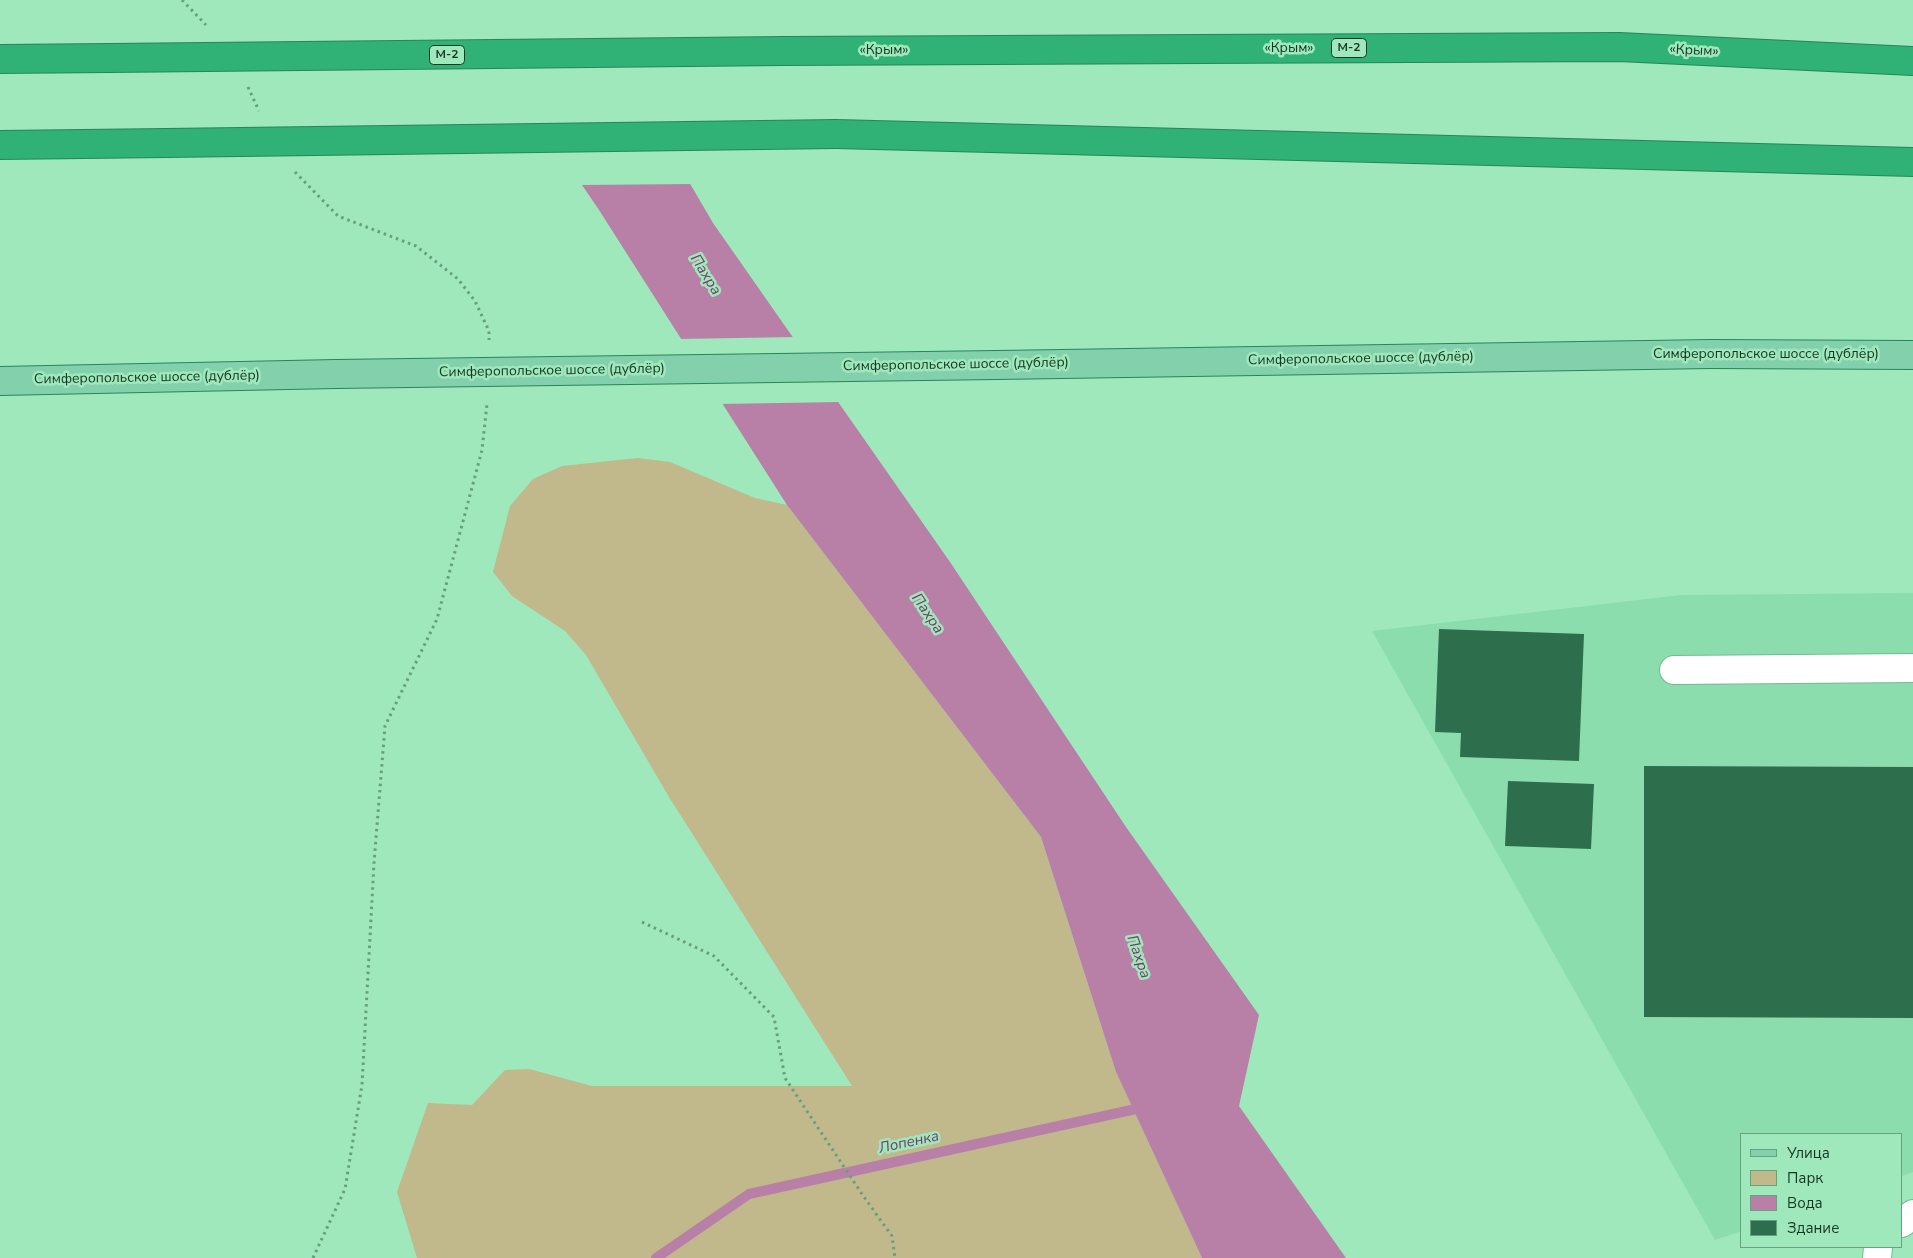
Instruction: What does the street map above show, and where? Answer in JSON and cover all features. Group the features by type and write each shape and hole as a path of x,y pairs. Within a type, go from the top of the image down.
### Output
{"highway":[{"name":"«Крым»","path":"0,59 784,51 1619,47 1913,62"},
{"path":"0,145 836,134 1913,162"}],"main road":[{"name":"Симферопольское шоссе (дублёр)","path":"0,381 336,374 1711,354 1913,355"}],"lane":[{"path":"1674,670 1913,668"},
{"path":"1903,1222 1913,1214"}],"path":[{"path":"182,0 208,27"},
{"path":"245,78 264,119"},
{"path":"292,165 296,173 338,216 416,246 458,279 475,300 489,331 489,350"},
{"path":"313,1258 345,1189 362,1085 374,863 386,726 437,619 482,450 488,396"},
{"path":"642,922 714,956 774,1018 785,1078 892,1236 895,1258"}],"shaded area":[{"path":"1913,593 1913,1172 1903,1176 1903,1133 1740,1133 1740,1232 1715,1240 1372,631 1681,595"}],"green space":[{"path":"638,458 670,462 755,498 787,505 1041,837 1116,1072 1202,1258 417,1258 397,1192 428,1103 472,1105 505,1070 529,1069 592,1086 852,1086 669,797 586,655 565,631 512,596 493,572 510,506 533,479 562,466"}],"water":[{"name":"Пахра","path":"456,0 583,0 713,223 950,562 1126,827 1259,1015 1239,1106 1346,1258 1202,1258 1116,1072 1041,837 787,505 599,210"}],"pier":[{"path":"454,0 586,0 693,184 579,185"},
{"path":"796,337 841,402 719,404 678,339"}],"building":[{"path":"1439,629 1584,634 1579,761 1460,757 1461,733 1435,732"},
{"path":"1644,766 1913,767 1913,1018 1644,1017"},
{"path":"1508,781 1594,784 1591,849 1505,846"}],"waterway":[{"name":"Лопенка","path":"656,1258 749,1194 1145,1107"}]}
